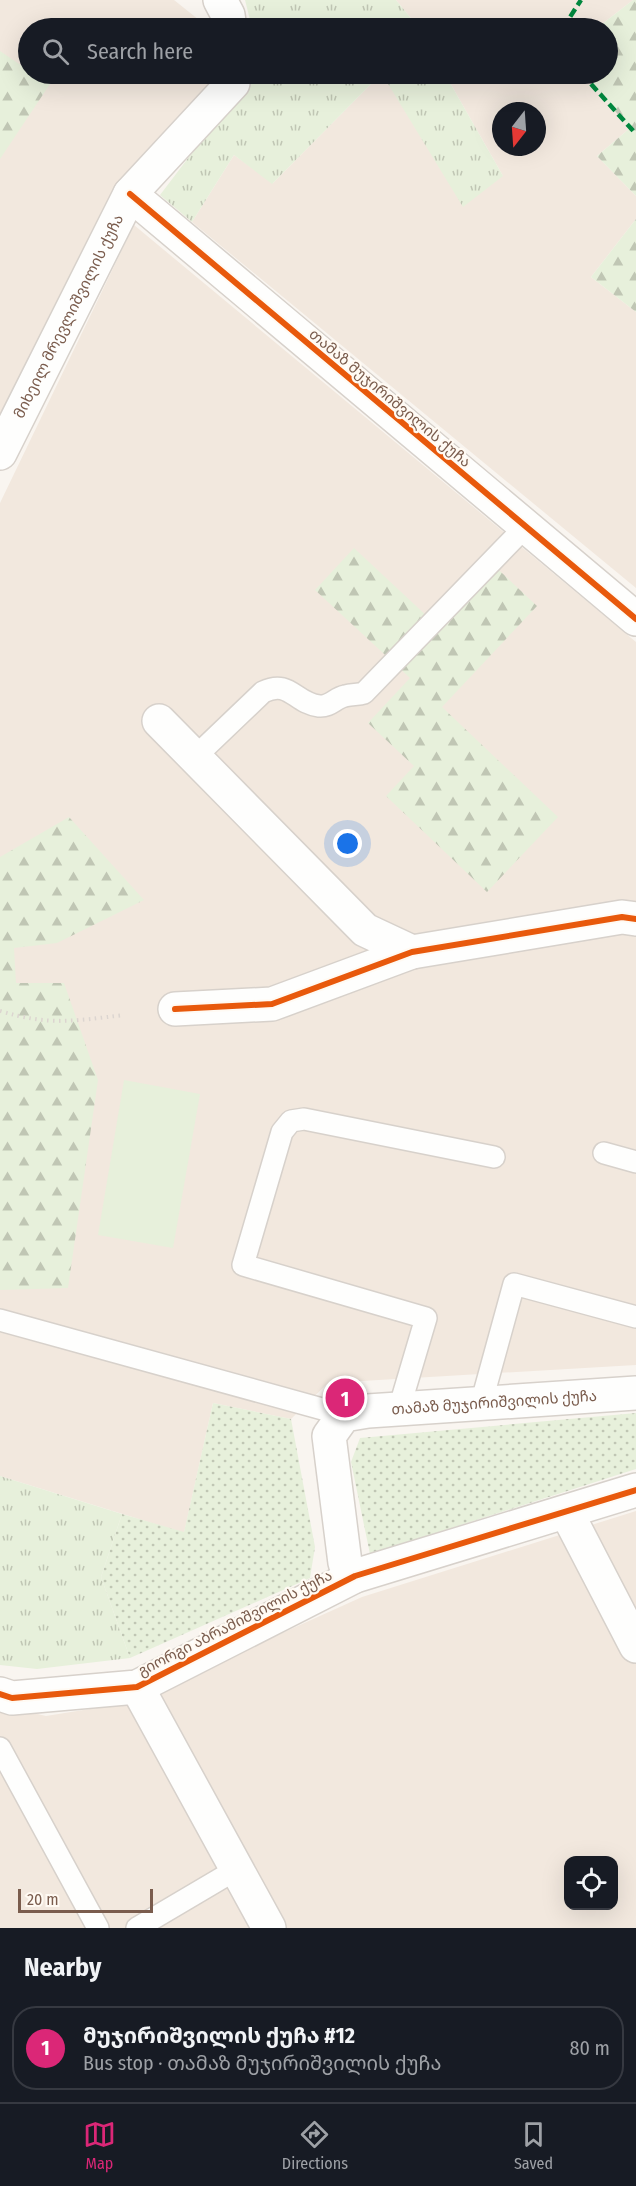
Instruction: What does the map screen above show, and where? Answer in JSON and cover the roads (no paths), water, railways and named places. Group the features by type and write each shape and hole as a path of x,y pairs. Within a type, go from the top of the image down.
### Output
{"street":[{"path":"220,0 228,18"},
{"name":"მიხეილ მრევლიშვილის ქუჩა","path":"0,453 130,194 232,84"},
{"name":"თამაზ მუჯირიშვილის ქუჩა","path":"130,194 636,619"},
{"path":"159,721 365,930 412,952"},
{"path":"175,1009 272,1004 412,952 622,917 636,919"},
{"name":"თამაზ მუჯირიშვილის ქუჩა","path":"344,1415 399,1409 636,1393"},
{"path":"344,1415 329,1436 330,1458 345,1563 355,1576"},
{"name":"გიორგი აბრამიშვილის ქუჩა","path":"4,1704 137,1687 355,1576 567,1513 636,1490"},
{"path":"567,1513 636,1646"},
{"path":"137,1687 270,1928"}],"lane":[{"path":"195,758 263,692 274,686 285,688 307,704 322,707 345,696 364,693 525,527"},
{"path":"399,1409 426,1318 243,1264 282,1132 291,1121 304,1119 495,1157"},
{"path":"604,1153 636,1162"},
{"path":"481,1404 514,1284 636,1317"},
{"path":"0,1320 344,1415"},
{"path":"0,1748 98,1928"},
{"path":"137,1928 237,1869"}],"place":[{"name":"მუჯირიშვილის ქუჩა #12","path":"345,1398"}]}
